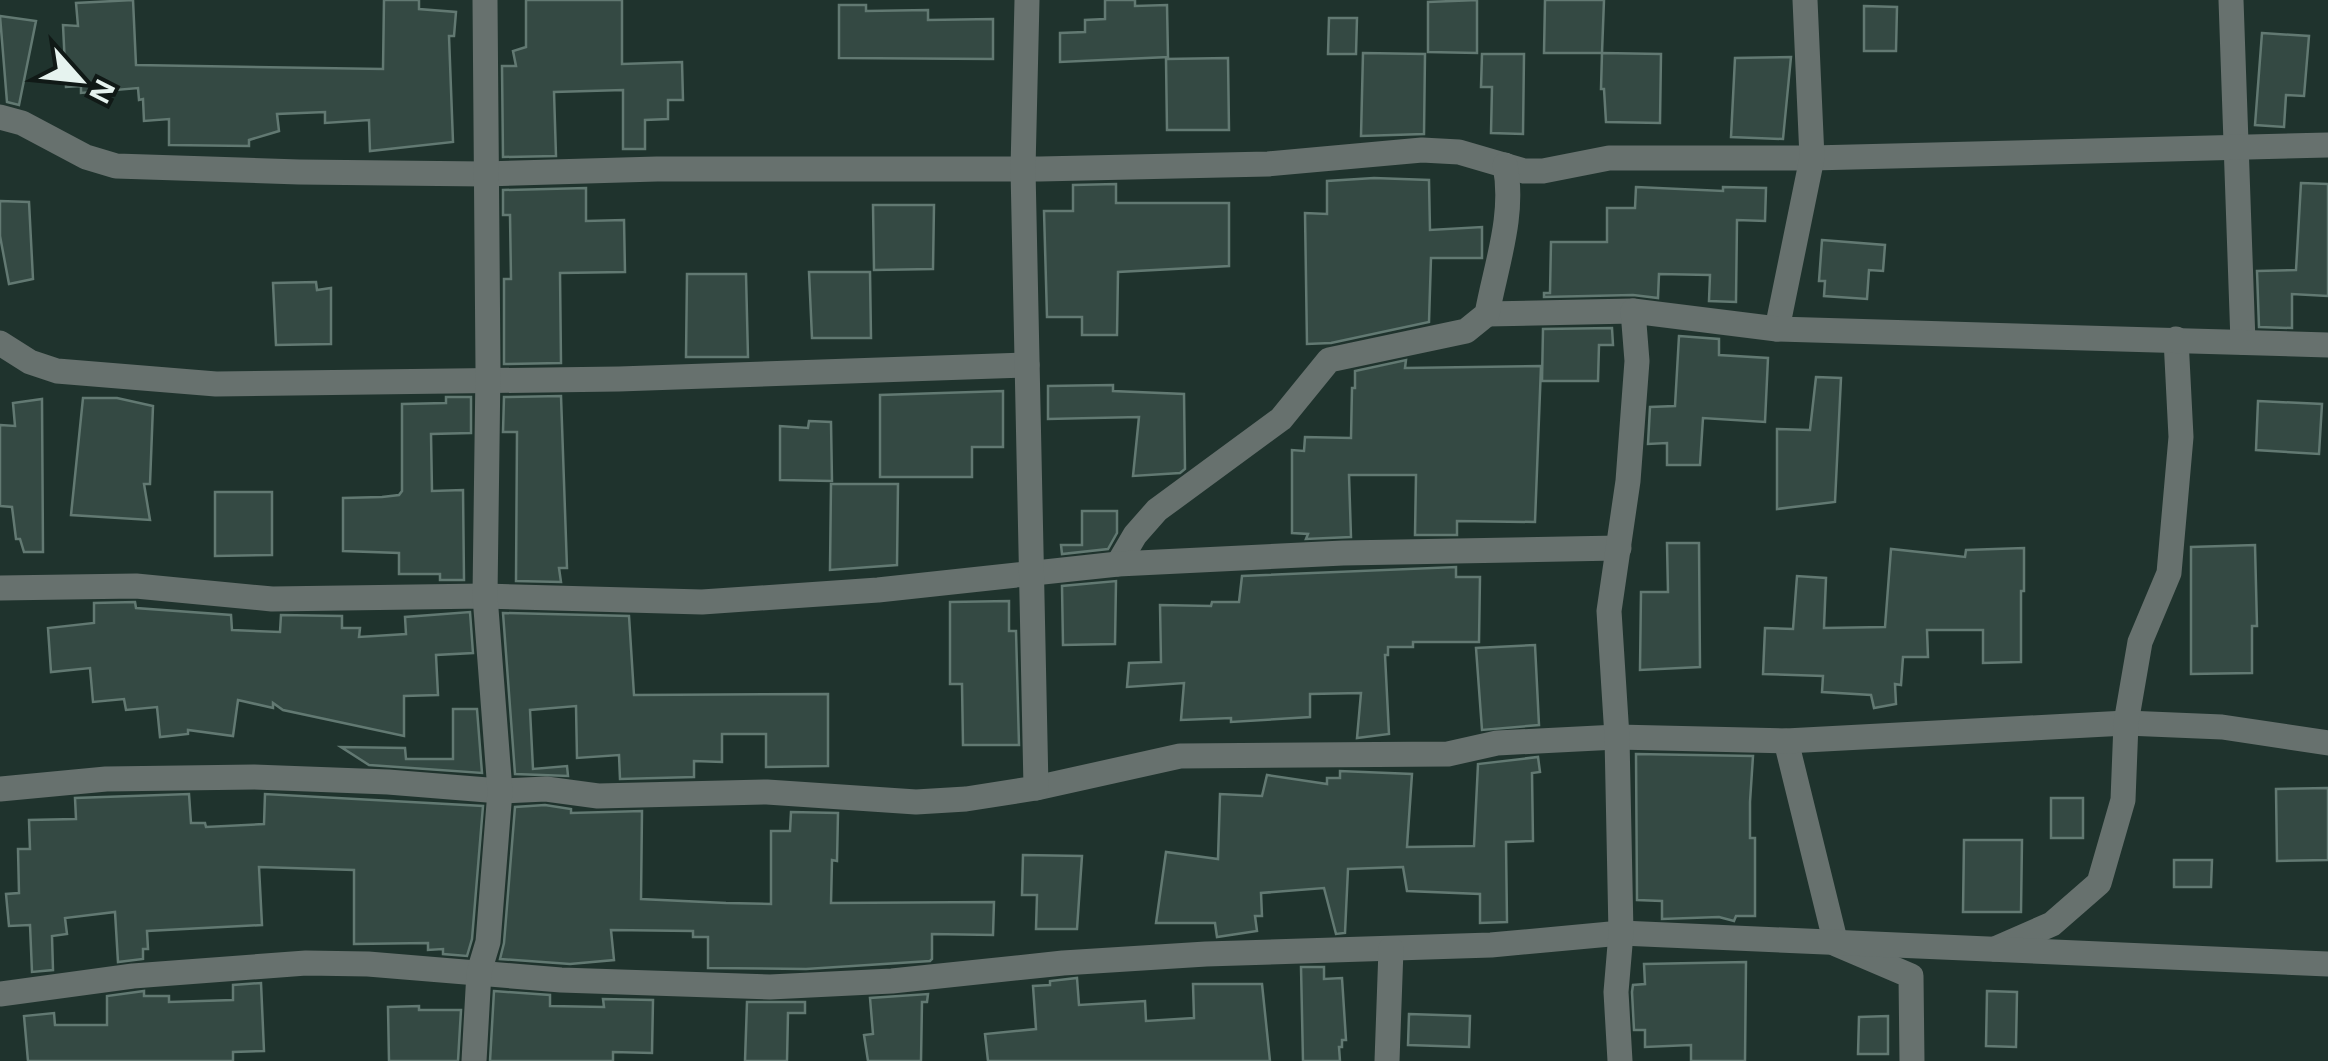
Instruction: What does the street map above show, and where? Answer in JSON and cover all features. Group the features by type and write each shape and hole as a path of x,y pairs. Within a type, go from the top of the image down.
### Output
{"street":[{"path":"474,1061 479,972 488,942 500,791 485,596 485,0"},
{"path":"1028,0 1024,169 1036,788"},
{"path":"1778,330 1812,158 1806,0"},
{"path":"2231,0 2242,342"},
{"path":"0,117 22,123 86,157 116,166 485,174 1268,164 1422,150 1458,152 1543,172 1608,158 1812,158 2328,144"},
{"path":"1488,314 1508,217 1506,165"},
{"path":"1118,564 1156,510 1281,419 1329,360 1466,330 1488,314 1633,311 1778,330 2328,345"},
{"path":"1620,1061 1616,992 1621,932 1618,737 1609,611 1637,361 1633,311"},
{"path":"1990,951 2052,924 2099,884 2123,800 2126,723 2140,642 2168,572 2181,437 2176,339"},
{"path":"0,343 30,362 57,372 198,384 488,381 1027,365"},
{"path":"0,588 136,586 272,599 485,596 702,602 878,590 1118,564 1343,553 1619,548"},
{"path":"0,790 106,778 254,777 500,791 546,789 598,796 767,792 916,802 1036,788 1180,756 1448,754 1497,743 1618,737 1786,741 2126,723 2222,726 2328,743"},
{"path":"1786,741 1836,944"},
{"path":"0,994 133,976 306,963 562,980 770,986 892,981 1062,963 1188,955 1491,945 1621,932 2328,964"},
{"path":"1836,944 1911,976 1912,1061"},
{"path":"1387,1061 1390,949"}],"building":[{"path":"133,0 136,65 383,69 384,0 419,0 419,9 456,12 454,36 449,36 453,142 370,151 369,120 325,123 325,112 277,114 279,131 249,140 249,146 169,145 169,119 144,121 138,88 81,93 81,86 66,87 63,25 78,26 76,3"},
{"path":"526,0 622,0 622,64 682,62 683,100 668,100 668,119 645,120 645,149 623,149 623,90 554,92 556,156 503,157 502,66 516,66 513,51 526,47"},
{"path":"1105,0 1135,0 1135,6 1167,5 1168,57 1060,62 1060,33 1085,32 1085,20 1105,19"},
{"path":"1477,0 1477,53 1428,52 1428,2"},
{"path":"1545,0 1604,0 1602,53 1544,53"},
{"path":"839,5 866,5 866,11 928,10 928,20 993,19 993,59 839,58"},
{"path":"1864,6 1897,7 1896,51 1864,51"},
{"path":"0,16 36,21 19,105 7,102"},
{"path":"1329,18 1357,18 1356,54 1328,54"},
{"path":"2262,33 2309,36 2304,96 2286,95 2284,127 2255,125"},
{"path":"1363,53 1425,54 1424,134 1361,136"},
{"path":"1602,53 1661,54 1660,123 1606,122 1601,89"},
{"path":"1482,54 1524,54 1523,134 1491,133 1492,87 1481,87"},
{"path":"1791,57 1783,139 1731,137 1735,58"},
{"path":"1228,58 1229,130 1167,130 1166,59"},
{"path":"1429,180 1430,230 1482,227 1482,258 1431,258 1429,322 1331,343 1307,344 1305,213 1327,214 1327,181"},
{"path":"2301,183 2328,184 2328,296 2292,294 2292,328 2259,327 2257,271 2296,270"},
{"path":"1116,184 1116,203 1229,203 1229,266 1118,272 1117,335 1082,335 1082,317 1047,317 1044,211 1073,211 1073,185"},
{"path":"1636,187 1723,191 1723,187 1766,188 1765,221 1737,220 1736,302 1709,301 1710,275 1659,274 1658,298 1544,297 1544,293 1550,293 1551,242 1607,242 1607,208 1635,208"},
{"path":"586,188 586,221 624,220 625,272 560,273 561,363 504,364 504,279 511,279 510,215 503,215 503,190"},
{"path":"0,201 29,202 33,279 9,284 0,236"},
{"path":"873,205 934,205 933,269 874,270"},
{"path":"1822,240 1885,245 1883,271 1869,270 1867,299 1824,296 1825,281 1819,281"},
{"path":"809,272 870,272 871,338 812,338"},
{"path":"687,274 746,274 748,357 686,357"},
{"path":"316,282 317,290 331,288 331,344 276,345 273,283"},
{"path":"1612,328 1613,345 1599,345 1598,381 1542,381 1543,329"},
{"path":"1679,336 1719,339 1719,355 1768,358 1765,422 1703,418 1700,465 1667,465 1667,443 1648,444 1650,407 1675,406"},
{"path":"1406,360 1405,368 1541,366 1535,522 1457,521 1457,535 1415,535 1416,475 1349,475 1351,537 1306,539 1308,534 1292,533 1292,450 1304,451 1305,437 1351,438 1355,371"},
{"path":"1816,377 1841,378 1835,502 1777,509 1777,429 1810,430"},
{"path":"1113,385 1113,391 1184,394 1185,469 1180,473 1133,476 1139,417 1048,419 1048,386"},
{"path":"1003,391 1003,447 972,447 972,477 880,477 880,395"},
{"path":"561,396 567,568 559,568 561,582 516,581 517,432 503,432 504,397"},
{"path":"446,397 471,397 471,433 431,434 432,491 463,490 464,580 440,580 440,574 399,574 399,553 343,551 343,498 399,495 402,491 402,404 446,403"},
{"path":"83,398 117,398 153,406 150,484 144,484 150,520 71,515"},
{"path":"42,399 43,552 24,552 20,539 16,539 12,507 0,506 0,425 15,426 13,403"},
{"path":"2258,401 2322,404 2319,454 2256,450"},
{"path":"809,421 831,422 832,481 780,480 780,426 808,428"},
{"path":"831,484 898,484 897,565 830,570"},
{"path":"215,492 272,492 272,555 215,556"},
{"path":"1082,511 1117,511 1117,533 1108,549 1062,554 1061,545 1082,545"},
{"path":"1667,543 1699,543 1700,667 1640,670 1641,592 1668,592"},
{"path":"2255,545 2257,626 2252,626 2252,673 2191,674 2191,547"},
{"path":"2024,548 2021,662 1983,663 1983,630 1927,630 1928,657 1903,657 1901,685 1895,684 1896,704 1874,708 1871,695 1822,692 1823,676 1763,674 1765,628 1793,629 1797,576 1826,578 1824,628 1885,627 1891,549 1965,557 1966,550"},
{"path":"1456,567 1456,577 1480,577 1479,642 1413,642 1413,647 1388,647 1385,655 1389,734 1357,738 1361,693 1310,694 1310,717 1231,722 1231,718 1181,720 1184,683 1127,687 1129,663 1161,662 1160,605 1239,602 1242,576"},
{"path":"1116,581 1115,644 1063,645 1062,586"},
{"path":"1009,601 1009,631 1016,631 1019,745 963,745 962,684 950,684 950,602"},
{"path":"135,602 136,608 231,615 232,630 280,632 281,615 342,616 342,628 360,628 359,637 406,634 405,617 470,612 473,653 436,655 438,695 404,696 404,736 283,710 273,703 273,708 238,700 233,736 188,730 188,734 160,737 157,707 126,710 124,699 93,702 90,668 51,672 48,628 94,623 94,603"},
{"path":"503,613 629,616 634,695 828,694 828,766 766,767 766,734 722,734 722,762 694,761 694,777 620,779 619,755 577,758 576,706 530,710 533,769 567,766 568,776 515,774"},
{"path":"1535,645 1539,725 1482,730 1476,648"},
{"path":"453,709 477,709 482,773 369,765 341,747 405,748 406,759 453,759"},
{"path":"1636,754 1753,756 1750,838 1755,838 1755,916 1736,916 1734,921 1719,917 1662,919 1662,901 1637,900"},
{"path":"1538,757 1540,772 1532,773 1533,841 1506,842 1507,922 1480,923 1480,894 1407,891 1403,867 1348,869 1345,933 1336,934 1324,888 1261,893 1262,916 1255,916 1257,931 1217,937 1215,923 1156,923 1166,852 1218,859 1220,794 1262,796 1267,775 1327,784 1327,778 1340,778 1340,771 1412,774 1407,847 1474,846 1478,764"},
{"path":"2328,788 2328,860 2277,861 2276,789"},
{"path":"189,794 191,823 205,823 206,827 264,824 265,794 483,806 472,939 467,956 443,954 443,949 428,950 428,943 354,944 354,870 259,867 262,925 147,931 148,949 143,949 143,959 118,962 115,912 65,918 67,934 52,936 53,970 32,972 30,925 9,926 6,894 19,893 18,849 30,849 29,820 76,819 75,798"},
{"path":"2051,798 2083,798 2083,838 2051,838"},
{"path":"545,805 571,809 571,813 642,811 641,899 726,903 771,904 771,831 790,831 791,812 838,813 831,903 994,902 993,935 932,934 930,961 806,969 708,968 708,937 693,937 693,931 611,930 614,960 570,964 500,959 515,807"},
{"path":"1964,840 2022,840 2021,912 1963,912"},
{"path":"1023,855 1082,856 1077,929 1036,929 1037,895 1022,895"},
{"path":"2174,860 2212,860 2211,887 2174,887"},
{"path":"1746,962 1745,1061 1691,1061 1691,1045 1645,1047 1645,1030 1634,1030 1632,992 1633,985 1645,984 1644,964"},
{"path":"1301,967 1324,967 1324,979 1342,978 1346,1040 1339,1047 1340,1061 1303,1061"},
{"path":"1077,978 1079,1005 1145,1001 1146,1021 1194,1018 1193,984 1262,984 1270,1061 988,1061 985,1034 1036,1029 1033,986"},
{"path":"261,983 264,1051 233,1052 233,1061 28,1061 24,1016 54,1013 55,1025 107,1025 107,996 144,991 144,996 169,996 169,1002 233,1000 233,985"},
{"path":"494,991 550,995 550,1006 604,1007 603,999 653,1000 652,1053 613,1052 613,1061 490,1061"},
{"path":"1987,991 2017,992 2016,1047 1986,1046"},
{"path":"928,994 927,1002 922,1002 921,1061 868,1061 864,1035 873,1034 870,998"},
{"path":"747,1002 805,1002 805,1013 788,1013 787,1061 745,1061"},
{"path":"419,1006 419,1010 461,1010 458,1061 389,1061 388,1007"},
{"path":"1409,1014 1470,1016 1469,1047 1408,1045"},
{"path":"1888,1016 1888,1054 1858,1054 1859,1017"}]}
